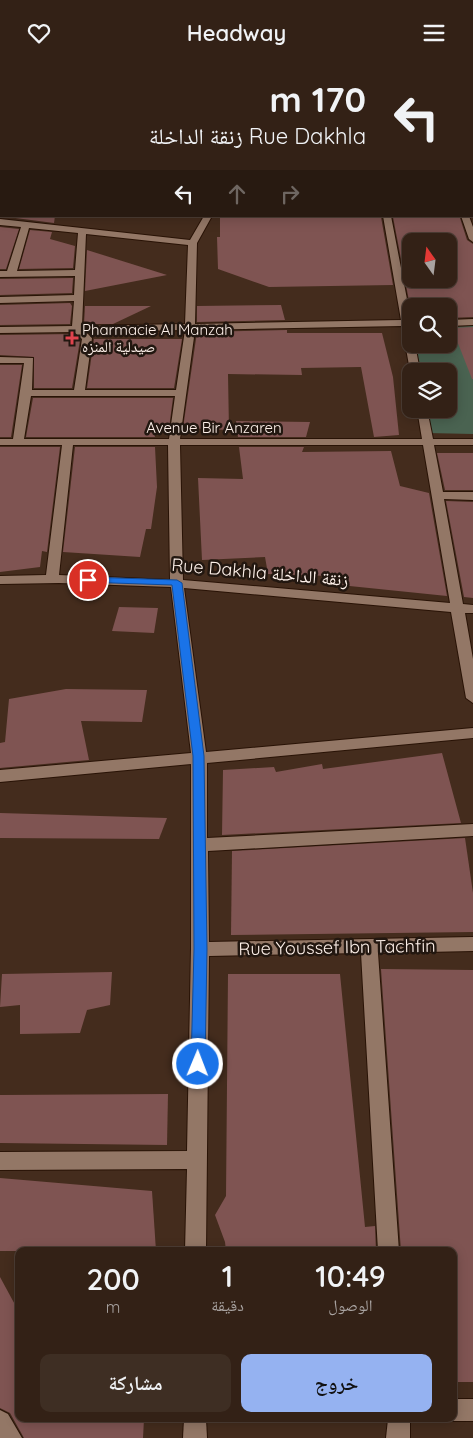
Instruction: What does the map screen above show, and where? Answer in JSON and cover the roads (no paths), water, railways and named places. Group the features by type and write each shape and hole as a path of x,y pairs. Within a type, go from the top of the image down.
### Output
{"street":[{"path":"196,1247 200,949 199,756 177,583 174,442 190,328 193,243 207,217"},
{"path":"387,217 404,298"},
{"path":"465,217 473,239"},
{"path":"0,222 193,243"},
{"path":"11,274 26,225"},
{"path":"77,329 82,231"},
{"path":"0,274 80,273"},
{"path":"0,299 79,298"},
{"path":"457,323 473,322"},
{"path":"0,330 402,323"},
{"path":"77,329 87,338 79,392"},
{"path":"0,360 29,360 18,442"},
{"path":"26,393 181,393"},
{"path":"423,418 473,698"},
{"name":"Avenue Bir Anzaren","path":"0,442 473,442"},
{"path":"52,578 68,442"},
{"path":"437,495 473,496"},
{"name":"Rue Dakhla زنقة الداخلة","path":"0,581 52,578 177,583 473,609"},
{"path":"0,776 199,756 473,733"},
{"path":"198,845 473,829"},
{"name":"Rue Youssef Ibn Tachfin","path":"200,949 473,944"},
{"path":"369,947 389,1247"},
{"path":"0,1161 196,1161"},
{"path":"457,1410 473,1410"},
{"path":"0,1422 10,1438"},
{"path":"195,1438 196,1422"},
{"path":"398,1438 399,1422"}],"place":[{"name":"Pharmacie Al Manzah صيدلية المنزه","path":"72,338"}]}
